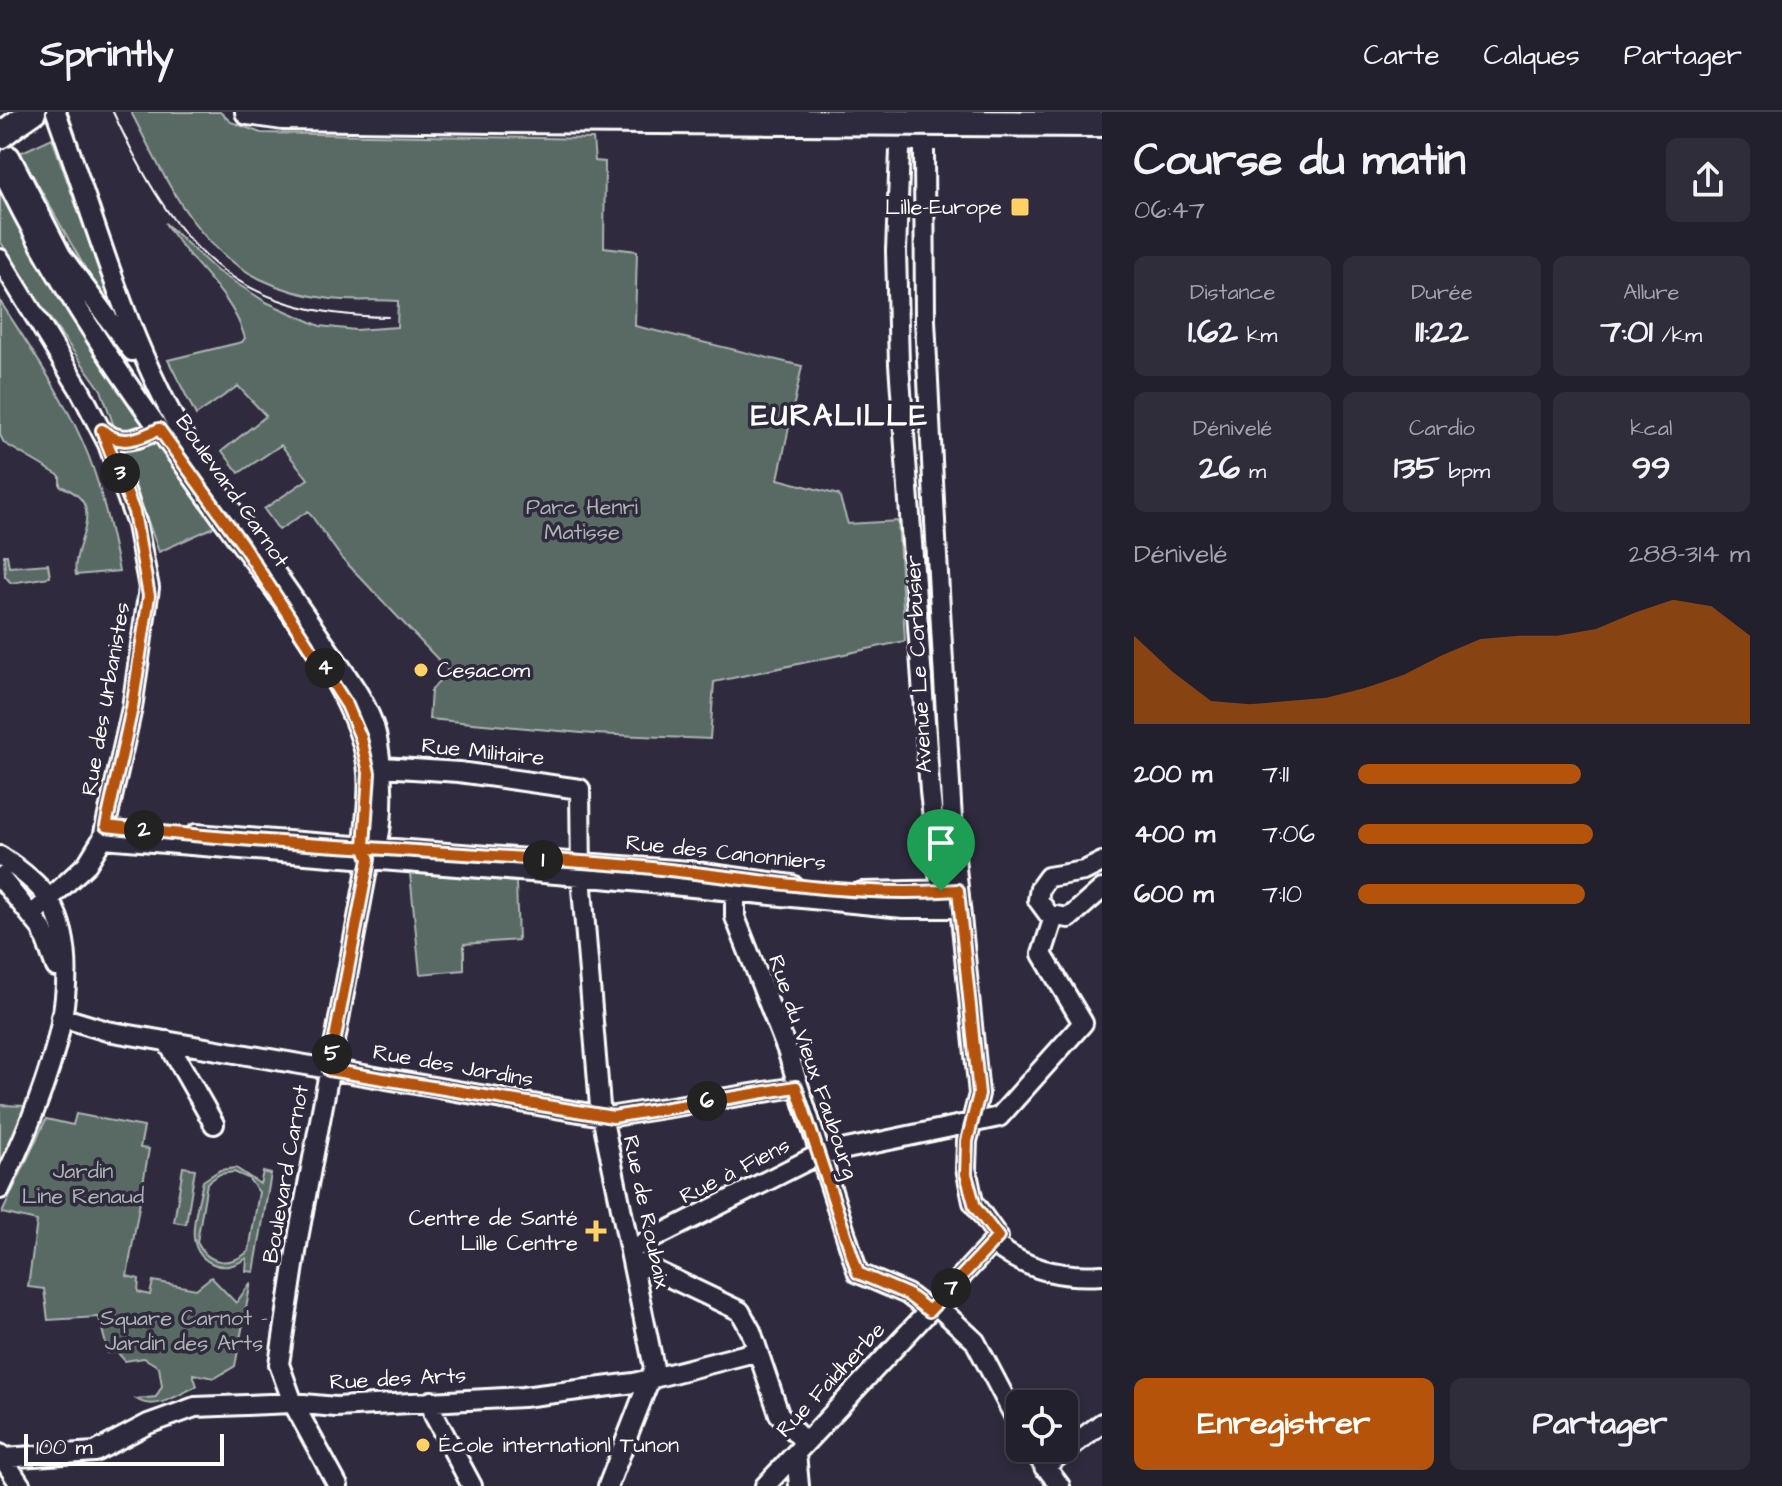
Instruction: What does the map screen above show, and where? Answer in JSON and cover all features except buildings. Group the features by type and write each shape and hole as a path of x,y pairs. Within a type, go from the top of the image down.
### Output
{"main road":[{"path":"248,112 283,117 1055,118 1102,124"}],"street":[{"name":"Boulevard Carnot","path":"56,112 117,295 155,382 197,458 355,688 377,736 382,767 279,1364 293,1403 338,1486"},
{"name":"Avenue Le Corbusier","path":"912,118 900,150 896,312 930,791 953,896"},
{"name":"Avenue Le Corbusier","path":"912,118 924,150 924,310 953,896 979,1094 966,1161 971,1197 996,1240"},
{"name":"Boulevard Carnot","path":"14,134 61,255 155,382"},
{"name":"Boulevard Carnot","path":"14,134 67,293 155,425 242,544 342,696 359,731 368,764 366,853"},
{"name":"Rue des Urbanistes","path":"0,259 102,430 134,512 149,596 132,708 105,832 87,864 32,915"},
{"path":"102,430 112,440 120,441 155,425"},
{"name":"Rue Militaire","path":"382,767 578,787"},
{"name":"Rue de Roubaix","path":"578,787 601,1116 652,1360 651,1380"},
{"name":"Rue des Canonniers","path":"105,832 734,883 903,908 953,896"},
{"path":"0,856 49,899 57,919 65,965 61,1017 37,1110 0,1189"},
{"path":"1102,862 1044,881 1038,900 1042,909 1054,917 1073,916 1102,889"},
{"path":"0,877 32,915 53,954 61,1017"},
{"name":"Rue du Vieux Faubourg","path":"734,883 738,924 787,1050 796,1087 858,1273 932,1308"},
{"name":"Rue à Fiens","path":"632,1255 818,1155 1002,1115 1082,1025 1082,1017 1042,954 1054,917"},
{"name":"Rue des Jardins","path":"61,1017 167,1041 601,1116 796,1087"},
{"path":"167,1041 214,1124"},
{"path":"996,1240 1017,1259 1046,1271 1077,1276 1102,1275"},
{"name":"Rue Faidherbe","path":"765,1486 996,1240"},
{"path":"632,1255 740,1311 751,1331 755,1352 782,1419 800,1448 799,1486"},
{"path":"932,1308 975,1341 1006,1400"},
{"name":"Rue des Arts","path":"2,1456 95,1452 148,1424 195,1407 293,1403 326,1407 523,1397 651,1380 755,1352"},
{"path":"608,1486 651,1380"},
{"path":"431,1401 434,1415 472,1486"},
{"path":"1041,1462 1053,1480 1102,1423"},
{"path":"2,1456 21,1486"}],"green space":[{"name":"Parc Henri Matisse","path":"131,112 220,112 231,122 261,133 593,139 595,161 605,162 604,247 637,251 635,326 802,366 778,479 839,495 848,524 898,521 905,641 714,682 710,739 593,734 429,719 431,691 448,670 341,557 308,511 279,530 264,509 308,479 281,445 239,473 222,451 266,416 238,386 196,415 168,360 242,342 245,338 230,306 165,223 217,271 266,302 320,326 355,330 397,327 398,301 339,300 290,291 256,277 228,258 204,236 184,209"},
{"path":"52,138 108,296 107,307 20,153"},
{"path":"0,183 74,315 214,525 212,528 159,552 101,390 38,302 0,241"},
{"path":"0,301 48,377 80,436 98,485 119,571 76,575 85,526 84,503 60,486 60,476 4,443 0,435"},
{"path":"4,555 7,555 9,567 48,564 50,577 11,583 5,576"},
{"path":"410,873 516,882 518,940 464,944 464,970 420,974"},
{"path":"0,1105 27,1106 0,1166"},
{"name":"Jardin Line Renaud","path":"76,1114 144,1127 140,1148 149,1149 127,1276 139,1279 138,1292 150,1295 153,1281 196,1289 211,1277 236,1303 251,1282 235,1366 215,1378 193,1374 197,1386 166,1401 151,1404 136,1399 156,1397 162,1386 159,1367 144,1358 125,1361 117,1352 108,1353 99,1317 48,1320 44,1289 28,1287 37,1221 2,1213 46,1119 73,1125"},
{"path":"183,1167 195,1169 186,1224 174,1222"},
{"path":"236,1168 260,1184 263,1172 271,1174 254,1272 246,1271 247,1258 234,1265 221,1266 211,1263 196,1248 195,1215 203,1181 220,1170","holes":["234,1172 248,1178 259,1192 249,1251 234,1260 213,1259 197,1242 207,1183 220,1174"]}],"tram line":[{"path":"113,112 160,201 186,235 215,264 248,286 287,303 333,313 388,317"}],"place":[{"name":"Lille-Europe","path":"1020,207"},
{"name":"Cesacom","path":"421,670"},
{"name":"Centre de Santé Lille Centre","path":"596,1231"},
{"name":"École internationl Tunon","path":"423,1445"}],"district":[{"name":"EURALILLE","path":"840,416"}],"route":[{"path":"941,891 880,893 599,863 564,862 364,846 169,832 106,826 132,708 141,632 149,596 134,512 102,430 112,440 120,441 144,437 159,429 338,686 359,731 369,773 364,846 369,859 329,1070 613,1117 796,1087 858,1273 907,1294 929,1311 998,1237 975,1207 969,1191 967,1141 979,1094 958,890 941,891"}],"park label":[{"name":"Square Carnot – Jardin des Arts","path":"184,1330"}]}
